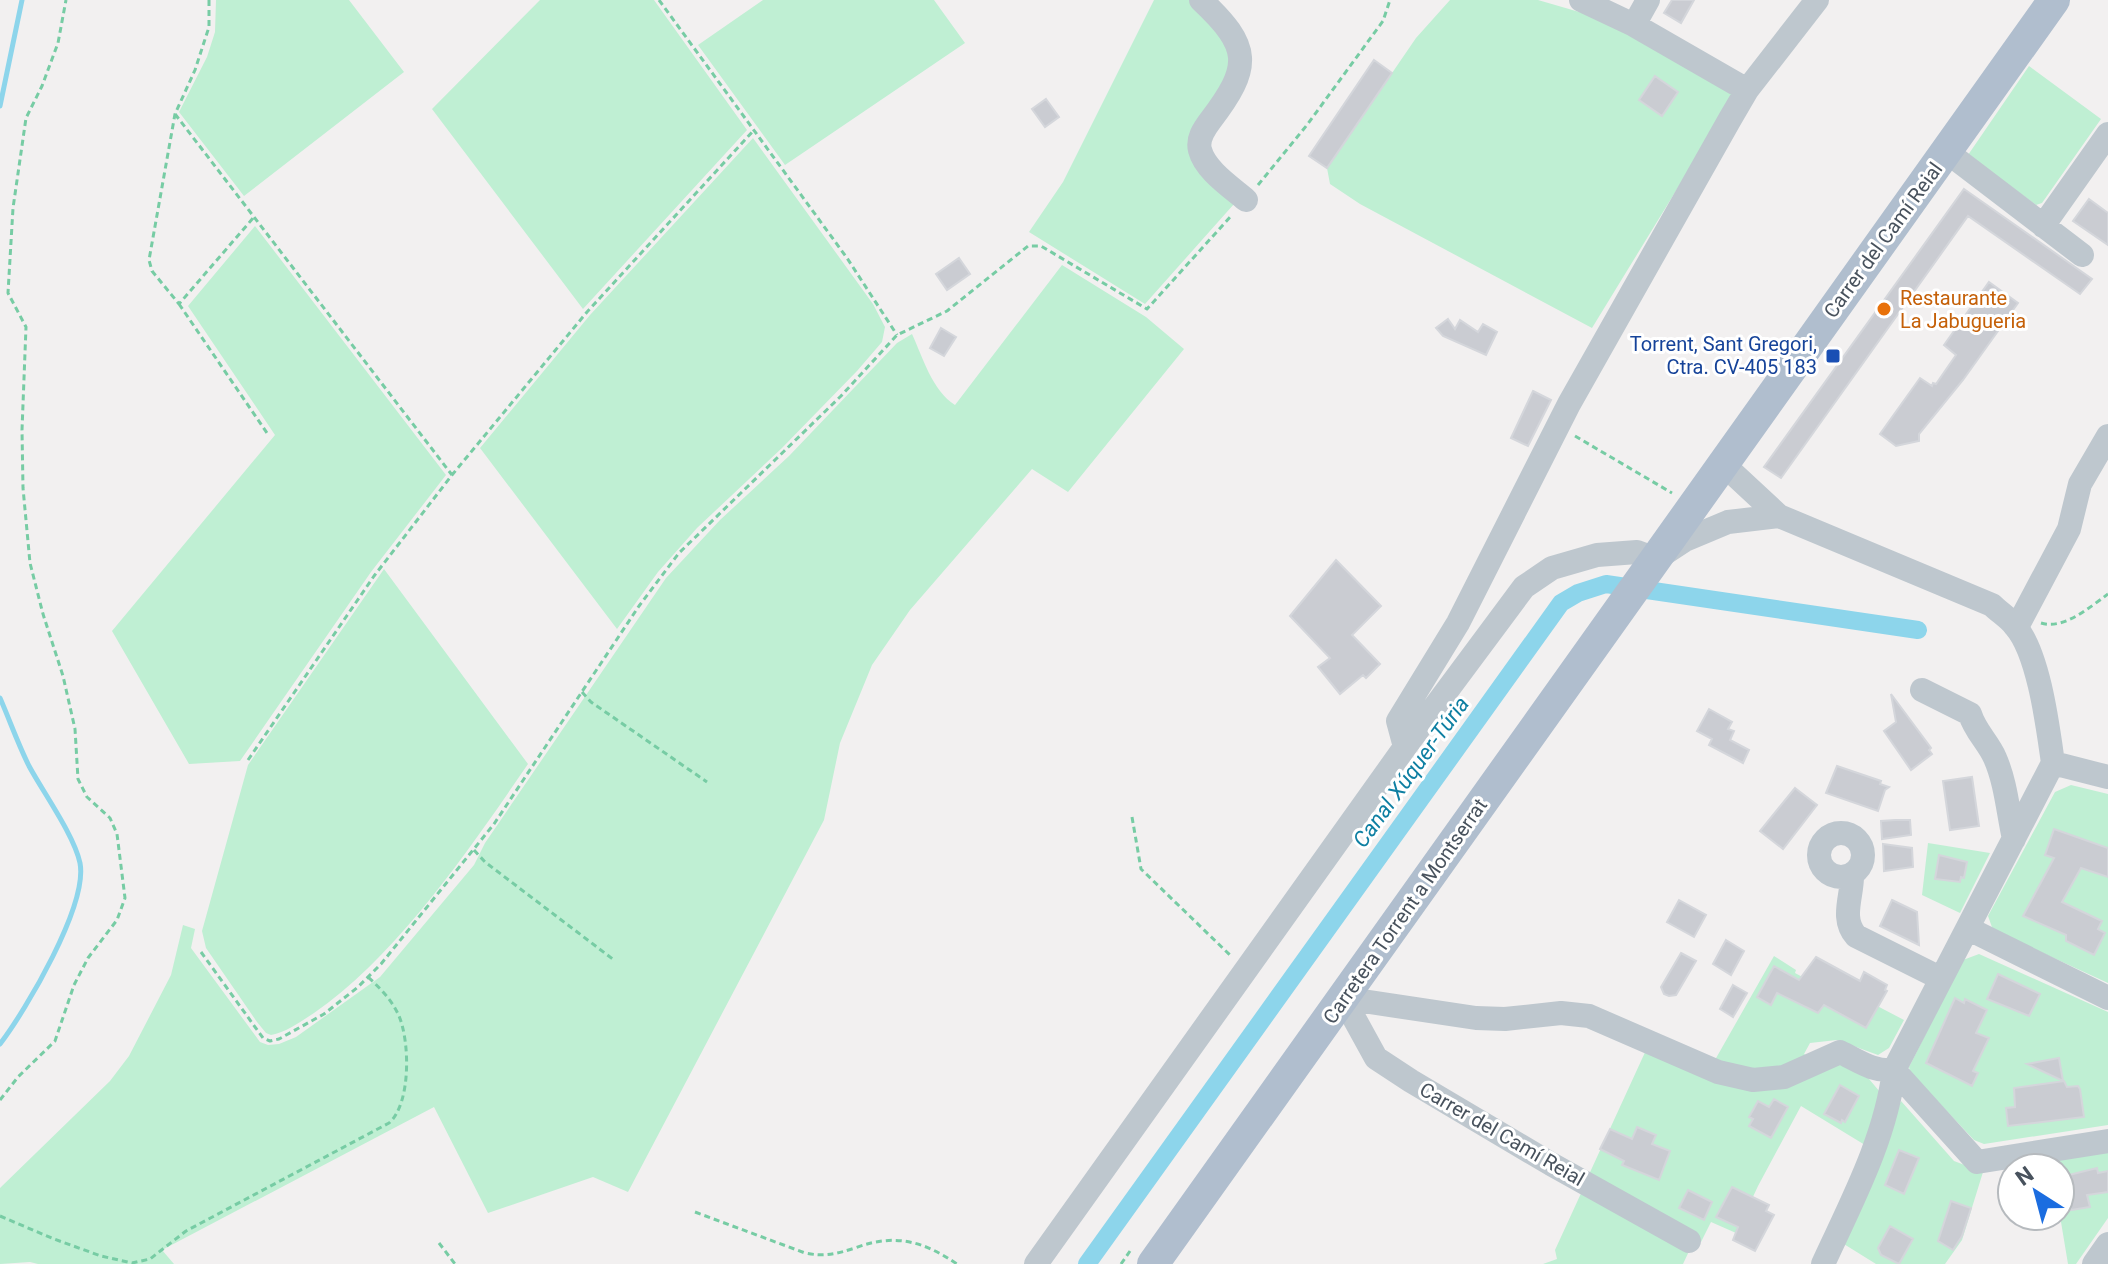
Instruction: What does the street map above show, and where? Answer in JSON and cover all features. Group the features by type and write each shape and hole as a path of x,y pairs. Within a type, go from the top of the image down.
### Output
{"main road":[{"name":"Carrer del Camí Reial","path":"1653,562 2054,0"},
{"name":"Carretera Torrent a Montserrat","path":"1153,1264 1653,562"}],"street":[{"path":"1201,0 1226,23 1236,38 1242,57 1231,91 1202,133 1199,149 1213,171 1246,200"},
{"path":"1581,0 1634,25 1747,90"},
{"path":"1634,25 1648,0"},
{"path":"1405,747 1398,721 1458,623 1558,426 1747,90 1817,0"},
{"path":"2043,226 2108,134"},
{"path":"1947,152 2082,255"},
{"path":"2020,622 2069,529 2080,484 2108,436"},
{"path":"1723,464 1779,516 1992,605 2020,622 2045,709 2053,763 1894,1070 1890,1104 1853,1199 1823,1264"},
{"path":"1036,1264 1405,747 1524,587 1538,576 1573,560 1607,553 1637,552 1653,562 1685,540 1728,522 1779,516"},
{"path":"1922,690 1970,714 1973,724 1995,757 2014,839"},
{"path":"2053,763 2108,777"},
{"path":"1852,874 1848,917 1850,929 1856,936 1940,978"},
{"path":"1969,929 2108,998"},
{"path":"1343,998 1476,1018 1505,1019 1561,1013 1589,1016 1718,1072 1753,1080 1769,1081 1784,1077 1840,1052 1881,1072 1894,1070"},
{"name":"Carrer del Camí Reial","path":"1343,998 1376,1058 1551,1164 1689,1241"},
{"path":"1894,1070 1977,1162 2108,1141"},
{"path":"2094,1264 2108,1244"}],"path":[{"path":"0,1100 18,1077 55,1041 74,985 88,958 117,920 125,898 117,834 110,818 87,797 78,779 75,729 30,563 23,488 22,430 26,327 8,293 13,208 26,118 58,43 66,0"},
{"path":"209,0 209,27 195,70 175,114 149,260 152,271 179,304 267,433"},
{"path":"659,0 847,258 897,335"},
{"path":"201,952 263,1038 270,1041 296,1031 324,1014 368,977 474,850 639,606 679,553 841,396 897,335 947,311 1028,246 1041,246 1147,309 1246,200 1307,125 1383,21 1390,0"},
{"path":"175,114 452,475"},
{"path":"248,760 374,576 452,475 587,312 754,130"},
{"path":"179,304 254,217"},
{"path":"1558,426 1694,505"},
{"path":"2020,622 2049,626 2072,619 2108,594"},
{"path":"582,692 591,702 707,782"},
{"path":"1132,817 1141,869 1246,971"},
{"path":"474,850 485,862 614,960"},
{"path":"0,1216 101,1256 132,1263 150,1259 186,1231 389,1123 395,1118 405,1092 405,1039 389,998 368,977"},
{"path":"695,1212 805,1253 838,1255 866,1245 908,1241 929,1246 957,1264"},
{"path":"439,1243 455,1264"}],"green space":[{"path":"216,0 349,0 404,72 244,196 179,112 207,57 215,32"},
{"path":"540,0 654,0 747,130 583,309 432,109"},
{"path":"763,0 934,0 965,43 785,165 698,45"},
{"path":"1154,0 1194,0 1236,59 1197,131 1234,204 1145,304 1029,232 1063,182"},
{"path":"1450,0 1538,0 1593,16 1737,91 1592,328 1360,204 1330,184 1327,168 1416,38"},
{"path":"2029,66 2101,119 2042,203 2036,205 1968,155"},
{"path":"753,138 873,304 885,327 882,342 782,448 697,528 658,572 617,629 480,448 590,315"},
{"path":"255,226 446,475 371,572 240,761 189,764 112,631 275,435 188,306"},
{"path":"1062,265 1146,317 1184,349 1068,492 1032,469 910,610 872,665 840,743 824,820 628,1192 593,1177 488,1213 434,1107 162,1250 174,1264 0,1264 0,1188 110,1081 129,1056 171,975 183,925 195,929 191,948 260,1042 268,1045 296,1037 380,977 474,865 485,843 666,578 720,520 789,456 897,343 912,334 934,382 955,405"},
{"path":"384,569 528,764 431,898 374,962 314,1013 288,1029 271,1035 257,1022 206,948 202,931 248,765"},
{"path":"2071,785 2108,794 2108,983 1993,930 1988,916 2055,792"},
{"path":"1928,843 1990,853 1960,913 1922,895"},
{"path":"1979,954 2108,1012 2108,1125 1984,1144 1974,1140 1910,1072 1909,1067 1963,960"},
{"path":"1774,956 1796,970 1795,973 1836,995 1841,987 1904,1020 1889,1048 1878,1055 1837,1040 1810,1043 1804,1054 1809,1057 1776,1077 1711,1067"},
{"path":"1647,1048 1707,1077 1838,1061 1869,1079 1880,1092 1865,1145 1801,1106 1736,1233 1711,1222 1701,1242 1586,1181"},
{"path":"1901,1101 1954,1161 1983,1172 1962,1240 1945,1264 1876,1264 1839,1241"},
{"path":"2108,1152 2108,1218 2076,1264 2068,1264 2063,1232 2076,1232 2076,1157"},
{"path":"1583,1189 1691,1247 1683,1264 1543,1264 1557,1259 1555,1250"}],"building":[{"path":"1672,0 1694,0 1681,23 1664,13"},
{"path":"1374,60 1392,73 1327,168 1309,156"},
{"path":"1655,76 1678,92 1662,116 1639,100"},
{"path":"1046,99 1059,117 1045,127 1032,109"},
{"path":"1964,189 2092,279 2080,294 1968,216 1781,478 1764,467"},
{"path":"2089,199 2108,213 2108,245 2073,221"},
{"path":"959,258 970,274 947,290 936,274"},
{"path":"1989,282 2018,303 1963,380 1919,434 1919,441 1896,446 1880,434 1920,378 1932,386 1936,384 1956,355 1944,345"},
{"path":"1448,319 1455,329 1460,320 1478,332 1483,324 1497,332 1486,355 1443,336 1436,328"},
{"path":"941,328 956,337 944,356 930,348"},
{"path":"1533,391 1551,400 1528,446 1511,438"},
{"path":"1336,560 1381,606 1352,635 1380,664 1366,678 1363,675 1340,694 1318,667 1330,658 1290,616"},
{"path":"1891,694 1931,748 1932,754 1911,770 1884,731 1896,722"},
{"path":"1709,709 1732,722 1728,729 1734,731 1730,740 1749,750 1743,763 1709,745 1712,739 1697,731"},
{"path":"1837,766 1881,781 1880,784 1889,787 1878,811 1826,793"},
{"path":"1972,777 1979,826 1950,830 1943,781"},
{"path":"1795,788 1817,805 1783,849 1760,831"},
{"path":"1910,820 1911,835 1882,839 1881,821"},
{"path":"2054,829 2108,848 2108,877 2081,868 2062,902 2102,921 2098,929 2105,933 2094,955 2066,941 2066,935 2023,916 2054,858 2045,855"},
{"path":"1883,844 1912,848 1913,867 1884,871"},
{"path":"1939,855 1967,862 1964,878 1961,877 1960,882 1935,879"},
{"path":"1679,900 1706,915 1694,937 1667,922"},
{"path":"1892,900 1917,912 1919,945 1880,926"},
{"path":"1726,940 1744,951 1731,975 1713,964"},
{"path":"1681,953 1696,961 1676,995 1669,996 1664,994 1661,987"},
{"path":"1816,957 1860,981 1864,972 1887,985 1887,991 1866,1028 1824,1005 1818,1013 1777,993 1771,1005 1757,997 1774,966 1799,980"},
{"path":"1998,974 2040,994 2029,1016 1987,999"},
{"path":"1733,985 1747,993 1733,1017 1720,1009"},
{"path":"1955,998 1964,1003 1965,999 1987,1010 1976,1033 1989,1038 1973,1071 1978,1073 1972,1086 1926,1063"},
{"path":"2059,1058 2063,1081 2027,1064"},
{"path":"2064,1081 2067,1087 2078,1086 2080,1089 2084,1117 2008,1126 2006,1108 2015,1107 2014,1088"},
{"path":"1840,1085 1859,1096 1845,1122 1842,1120 1841,1123 1824,1114"},
{"path":"1774,1099 1788,1107 1771,1138 1749,1126 1753,1119 1749,1117 1758,1101 1769,1107"},
{"path":"1637,1127 1656,1135 1652,1144 1670,1151 1659,1180 1622,1165 1624,1161 1600,1149 1610,1129 1632,1139"},
{"path":"1899,1150 1919,1158 1904,1194 1885,1185"},
{"path":"2097,1168 2098,1173 2108,1171 2108,1192 2087,1195 2090,1207 2076,1209 2076,1173"},
{"path":"1732,1187 1769,1205 1766,1211 1774,1215 1755,1251 1733,1240 1738,1227 1716,1217"},
{"path":"1688,1190 1712,1202 1704,1220 1679,1208"},
{"path":"1951,1201 1971,1208 1962,1236 1953,1250 1938,1241"},
{"path":"1890,1226 1913,1239 1899,1264 1881,1255 1878,1248"}],"waterway":[{"path":"0,106 22,0"},
{"name":"Canal Xúquer-Túria","path":"1087,1264 1561,603 1578,593 1606,584 1918,630"},
{"path":"0,698 29,766 65,827 80,863 75,904 65,930 39,983 0,1044"}],"place":[{"name":"Restaurante La Jabugueria","path":"1884,309"},
{"name":"Torrent, Sant Gregori, Ctra. CV-405 183","path":"1833,356"}]}
